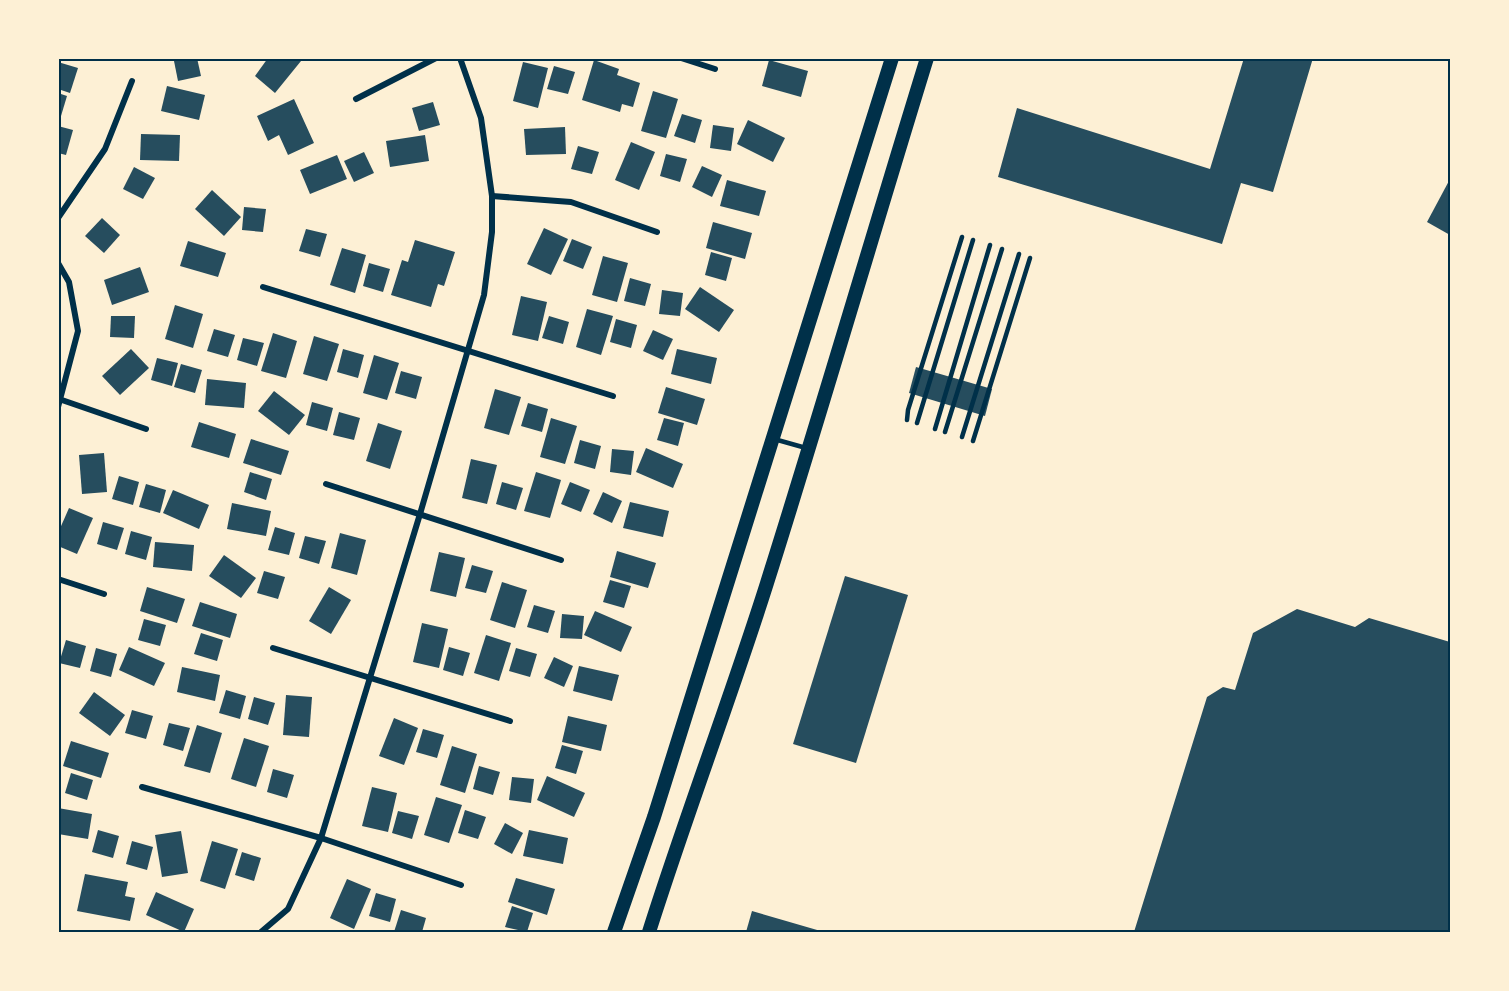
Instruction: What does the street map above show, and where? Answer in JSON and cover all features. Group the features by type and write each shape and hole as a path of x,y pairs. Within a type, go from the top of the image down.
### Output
{"main road":[{"path":"614,933 654,818 892,58"},
{"path":"650,933 682,830 766,586 927,58"}],"street":[{"path":"356,99 436,58"},
{"path":"261,933 288,909 321,838 469,352 484,295 492,232 492,196 481,118 460,58"},
{"path":"681,58 715,69"},
{"path":"58,218 105,149 132,81"},
{"path":"492,196 571,202 657,232"},
{"path":"58,263 69,282 78,331 58,407"},
{"path":"263,287 613,396"},
{"path":"60,399 147,429"},
{"path":"326,484 561,560"},
{"path":"58,579 104,594"},
{"path":"273,648 510,721"},
{"path":"142,787 321,838 461,885"}],"lane":[{"path":"907,420 908,410 962,237"},
{"path":"917,423 973,240"},
{"path":"934,429 990,245"},
{"path":"945,432 1002,249"},
{"path":"962,437 1019,254"},
{"path":"973,441 1030,258"},
{"path":"774,439 809,449"}],"building":[{"path":"197,58 201,76 178,81 174,61"},
{"path":"268,58 297,58 301,61 275,93 255,76"},
{"path":"1244,58 1313,58 1273,192 1241,183 1222,244 998,177 1017,108 1210,169"},
{"path":"594,60 619,69 617,75 640,83 633,107 622,104 620,112 582,100"},
{"path":"769,60 808,71 801,97 762,86"},
{"path":"58,62 78,68 70,93 58,89"},
{"path":"523,62 548,68 538,108 513,101"},
{"path":"554,66 575,72 568,94 547,89"},
{"path":"167,86 205,95 199,120 161,111"},
{"path":"653,91 678,99 666,138 641,131"},
{"path":"58,93 67,96 61,116 58,115"},
{"path":"294,99 314,143 288,155 279,135 268,141 257,116"},
{"path":"433,102 440,125 419,131 412,108"},
{"path":"682,114 702,120 695,143 674,136"},
{"path":"748,120 785,138 773,162 737,144"},
{"path":"713,125 734,128 731,151 710,148"},
{"path":"58,126 73,130 66,155 58,153"},
{"path":"565,127 566,154 526,155 524,129"},
{"path":"141,134 180,135 179,161 140,160"},
{"path":"425,135 429,161 390,167 386,141"},
{"path":"631,142 655,152 639,190 615,180"},
{"path":"578,146 599,152 592,174 571,169"},
{"path":"364,152 374,173 354,182 344,161"},
{"path":"666,154 687,159 680,182 660,176"},
{"path":"337,155 347,179 310,194 300,170"},
{"path":"702,166 722,175 712,197 692,187"},
{"path":"134,167 155,178 143,199 123,189"},
{"path":"1450,179 1450,235 1427,222"},
{"path":"727,180 766,191 759,216 720,206"},
{"path":"212,190 241,217 224,236 195,209"},
{"path":"244,207 266,209 263,232 242,230"},
{"path":"102,218 120,235 104,253 85,236"},
{"path":"713,222 752,233 745,259 706,248"},
{"path":"544,228 568,239 551,275 527,264"},
{"path":"306,229 327,234 320,257 299,251"},
{"path":"572,239 592,247 583,269 563,261"},
{"path":"415,240 455,252 444,286 438,284 431,307 391,295 402,260 408,262"},
{"path":"188,241 226,253 218,277 180,266"},
{"path":"342,248 366,255 355,293 330,285"},
{"path":"711,252 732,258 726,281 705,275"},
{"path":"603,256 628,263 617,302 592,295"},
{"path":"369,263 390,269 383,292 363,286"},
{"path":"140,267 149,292 112,305 104,280"},
{"path":"630,278 651,284 645,306 624,301"},
{"path":"700,287 734,310 719,332 685,309"},
{"path":"662,290 683,293 680,316 659,314"},
{"path":"521,296 547,302 538,341 512,335"},
{"path":"175,305 203,314 193,348 165,339"},
{"path":"587,309 613,316 601,355 576,347"},
{"path":"111,316 135,316 134,338 110,337"},
{"path":"549,316 569,322 563,344 542,338"},
{"path":"616,319 637,325 631,348 610,342"},
{"path":"214,329 235,335 228,357 207,351"},
{"path":"653,330 673,339 663,360 643,351"},
{"path":"273,333 297,341 286,378 261,371"},
{"path":"314,336 339,344 327,381 303,374"},
{"path":"243,338 264,343 257,366 237,360"},
{"path":"131,349 149,368 120,395 102,376"},
{"path":"343,349 364,355 358,378 337,372"},
{"path":"677,349 717,358 711,384 671,374"},
{"path":"374,355 399,363 387,400 363,393"},
{"path":"157,358 178,363 172,386 151,380"},
{"path":"181,364 202,370 195,393 174,387"},
{"path":"916,367 992,389 985,416 909,393"},
{"path":"401,371 422,377 416,399 395,393"},
{"path":"207,379 246,383 244,408 205,405"},
{"path":"666,387 705,399 697,425 658,413"},
{"path":"495,389 521,397 509,435 484,428"},
{"path":"274,391 305,415 289,435 258,411"},
{"path":"312,402 333,408 327,431 306,425"},
{"path":"528,403 548,409 542,432 521,426"},
{"path":"339,412 360,418 354,440 333,435"},
{"path":"551,418 577,426 565,464 540,457"},
{"path":"664,418 684,423 678,446 657,440"},
{"path":"199,422 236,434 229,458 191,447"},
{"path":"378,423 402,431 390,469 366,461"},
{"path":"251,439 289,451 281,475 243,463"},
{"path":"580,440 601,446 595,469 574,463"},
{"path":"646,448 683,464 673,488 636,472"},
{"path":"612,449 634,451 631,475 610,472"},
{"path":"104,453 107,492 82,494 79,455"},
{"path":"471,459 497,465 487,504 462,498"},
{"path":"250,472 272,479 266,500 244,492"},
{"path":"536,472 561,480 550,518 524,511"},
{"path":"119,476 139,482 133,505 112,499"},
{"path":"502,482 523,488 516,510 496,504"},
{"path":"570,482 590,490 581,512 561,504"},
{"path":"146,484 166,490 160,513 139,507"},
{"path":"173,490 209,505 199,529 163,513"},
{"path":"603,492 622,501 612,523 593,514"},
{"path":"630,502 669,511 663,537 623,528"},
{"path":"232,503 271,511 266,536 227,529"},
{"path":"69,508 93,518 77,554 58,546 58,533"},
{"path":"103,522 124,528 117,550 97,544"},
{"path":"275,527 295,533 289,555 268,550"},
{"path":"131,531 152,537 146,560 125,554"},
{"path":"340,533 366,540 357,575 331,568"},
{"path":"305,536 326,541 319,564 299,558"},
{"path":"155,542 194,545 192,571 153,567"},
{"path":"617,551 656,563 648,588 610,577"},
{"path":"439,552 465,558 456,597 430,591"},
{"path":"224,555 256,578 241,598 209,576"},
{"path":"472,565 493,571 486,593 465,588"},
{"path":"264,571 285,577 278,599 257,593"},
{"path":"845,576 908,595 856,763 793,744"},
{"path":"610,580 631,586 624,608 603,602"},
{"path":"502,582 527,590 515,628 490,620"},
{"path":"147,587 185,599 177,623 140,611"},
{"path":"329,587 351,600 331,634 309,621"},
{"path":"200,602 237,614 230,638 192,626"},
{"path":"534,605 555,611 548,633 527,627"},
{"path":"1297,609 1355,627 1369,618 1450,642 1450,932 1134,932 1207,697 1223,687 1235,690 1253,633"},
{"path":"595,611 632,627 621,652 584,635"},
{"path":"562,614 584,616 582,639 560,638"},
{"path":"144,619 166,625 160,646 138,640"},
{"path":"422,623 448,629 439,668 413,662"},
{"path":"201,633 223,640 217,661 194,654"},
{"path":"486,635 511,643 499,681 474,673"},
{"path":"66,640 86,646 80,668 59,663"},
{"path":"129,647 165,663 154,686 119,670"},
{"path":"449,647 470,653 463,676 443,670"},
{"path":"96,648 117,654 111,677 90,671"},
{"path":"516,648 537,654 530,677 509,671"},
{"path":"554,657 573,666 564,687 544,678"},
{"path":"579,666 619,675 612,701 573,691"},
{"path":"182,667 220,675 215,701 177,692"},
{"path":"226,690 246,696 240,719 219,713"},
{"path":"94,692 125,715 110,736 79,713"},
{"path":"286,695 312,697 309,737 283,735"},
{"path":"254,697 275,703 268,725 248,719"},
{"path":"132,710 153,716 146,739 125,733"},
{"path":"568,716 607,725 601,751 562,742"},
{"path":"394,718 418,728 404,765 379,756"},
{"path":"169,723 190,728 183,751 163,745"},
{"path":"197,725 222,733 210,773 184,766"},
{"path":"423,729 444,735 437,758 416,752"},
{"path":"244,738 269,746 256,787 231,779"},
{"path":"71,741 109,753 101,778 63,766"},
{"path":"562,745 583,751 576,774 555,768"},
{"path":"452,746 477,754 465,793 440,785"},
{"path":"479,766 500,772 493,795 473,789"},
{"path":"273,769 294,775 287,798 267,792"},
{"path":"71,773 93,780 87,800 65,793"},
{"path":"547,776 585,793 574,817 537,800"},
{"path":"512,777 534,779 531,803 509,800"},
{"path":"372,787 397,793 388,832 362,826"},
{"path":"436,797 462,805 449,843 424,835"},
{"path":"58,808 92,814 88,839 58,834"},
{"path":"465,810 486,817 478,839 458,833"},
{"path":"398,811 419,816 412,839 392,833"},
{"path":"505,823 523,833 512,854 494,844"},
{"path":"98,830 119,836 113,858 92,852"},
{"path":"529,830 568,838 563,864 523,856"},
{"path":"181,831 188,873 162,877 155,835"},
{"path":"132,841 153,847 147,870 126,864"},
{"path":"212,841 238,849 225,889 200,881"},
{"path":"242,852 261,858 254,881 235,875"},
{"path":"85,874 128,882 125,896 135,898 130,921 77,911"},
{"path":"516,878 555,889 547,915 508,902"},
{"path":"347,879 371,889 354,929 330,918"},
{"path":"156,892 194,909 184,932 146,915"},
{"path":"376,893 396,899 390,922 369,916"},
{"path":"512,906 533,913 527,932 505,927"},
{"path":"401,910 426,918 422,932 394,932"},
{"path":"752,911 824,932 746,932"}]}
